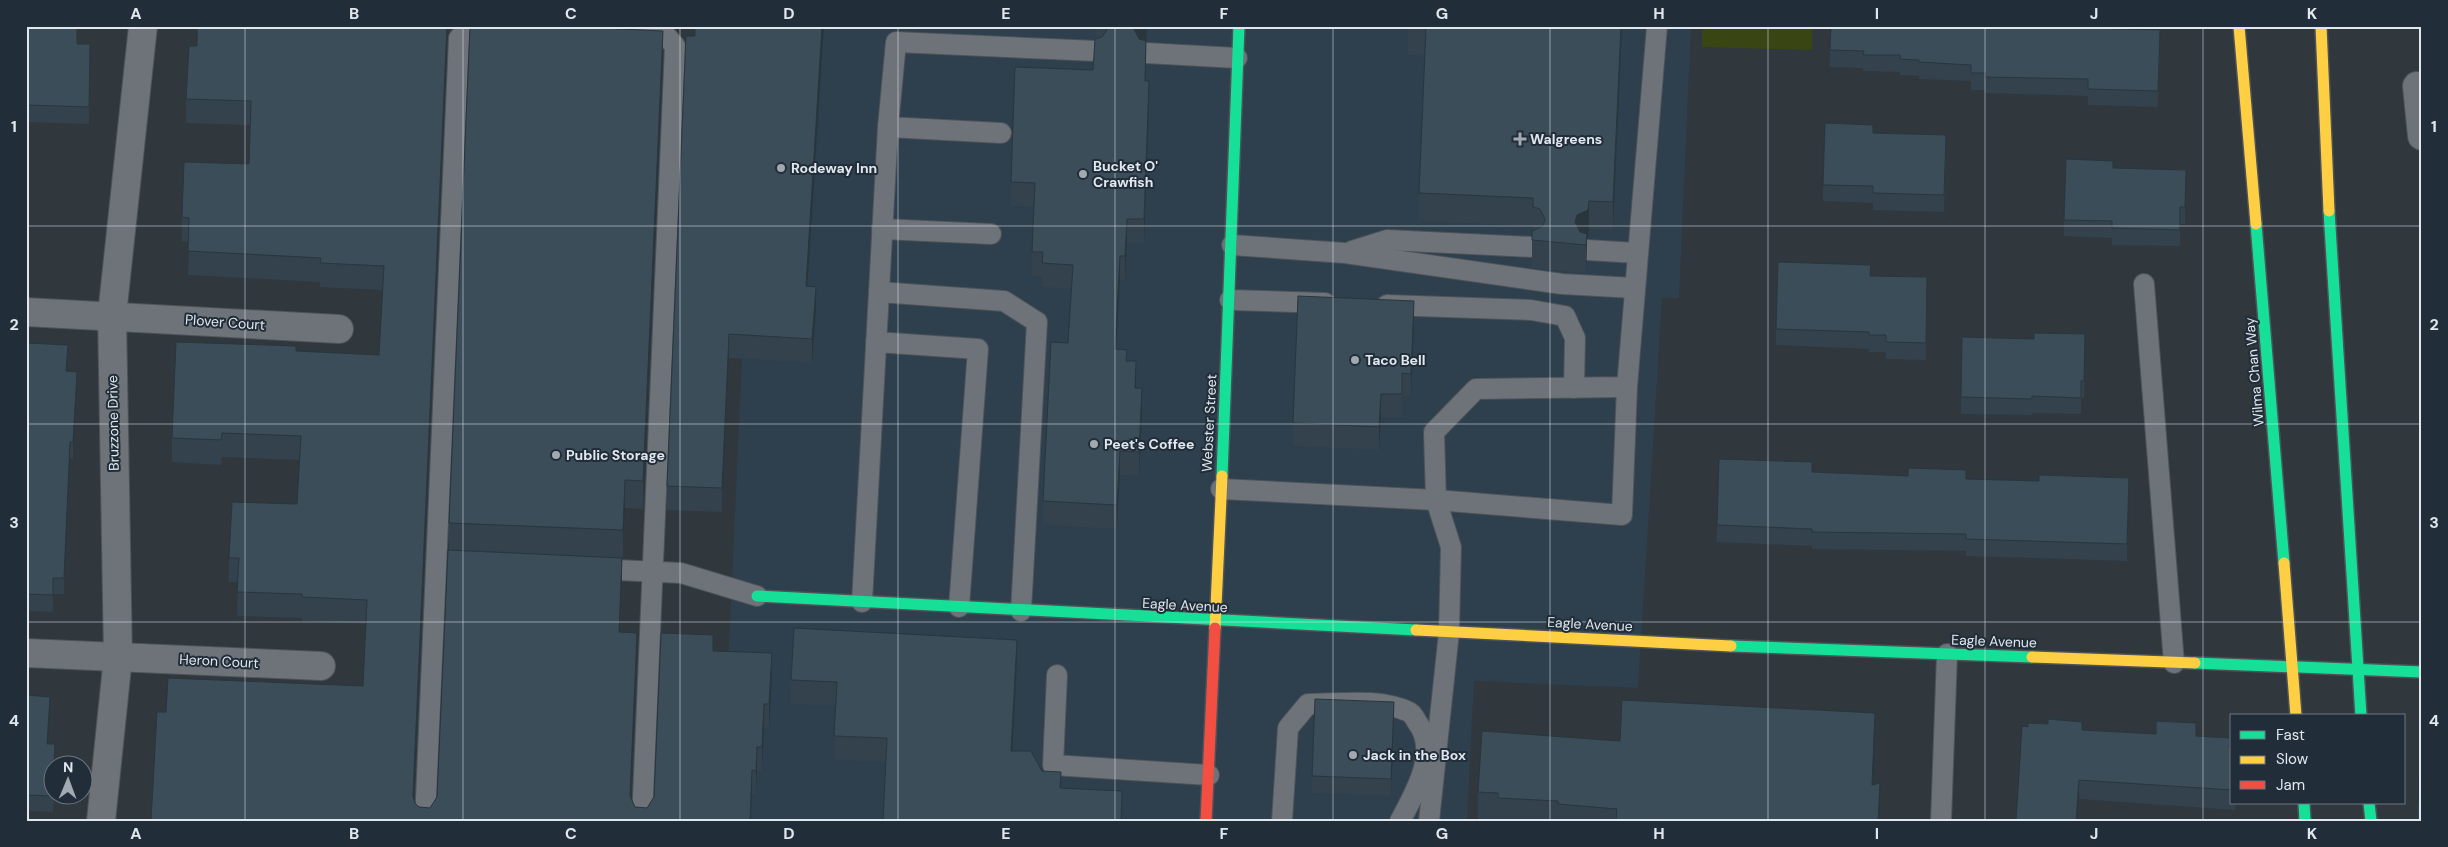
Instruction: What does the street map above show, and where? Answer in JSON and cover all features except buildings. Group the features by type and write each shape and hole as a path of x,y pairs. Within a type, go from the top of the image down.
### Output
{"main road":[{"name":"Webster Street","path":"1206,821 1230,300 1239,26"},
{"name":"Wilma Chan Way","path":"2239,26 2271,390 2296,714"},
{"path":"2321,26 2330,272 2361,714"},
{"name":"Eagle Avenue","path":"757,596 1449,632 1947,654 2422,672"},
{"path":"2304,804 2305,821"},
{"path":"2369,804 2371,821"}],"street":[{"name":"Bruzzone Drive","path":"101,821 118,657 112,315 143,26"},
{"path":"2417,86 2422,136"},
{"name":"Plover Court","path":"26,312 112,315 339,329"},
{"name":"Heron Court","path":"26,652 321,666"}],"lane":[{"path":"425,821 447,562 459,38 472,26"},
{"path":"586,26 662,30 675,46 642,821"},
{"path":"1221,489 1436,500 1622,515 1627,387 1634,288 1657,26"},
{"path":"862,602 888,128 896,42 1096,51"},
{"path":"1146,53 1237,58"},
{"path":"888,128 1000,133"},
{"path":"882,229 991,234"},
{"path":"1345,253 1387,240 1533,248"},
{"path":"1232,245 1345,253 1562,284 1634,288"},
{"path":"1587,250 1637,253"},
{"path":"2144,284 2174,663"},
{"path":"879,292 1004,301 1037,322 1022,610"},
{"path":"1230,300 1531,310 1565,316 1575,338 1574,388"},
{"path":"876,342 978,348 959,607"},
{"path":"1429,821 1449,632 1451,547 1436,500 1434,432 1476,389 1627,387"},
{"path":"575,568 681,573 757,596"},
{"path":"1941,821 1947,654"},
{"path":"1057,675 1053,765 1209,775"},
{"path":"1282,821 1288,728 1308,704 1380,704 1409,711 1425,731 1426,760 1414,796 1400,821"}],"shaded area":[{"path":"757,26 1691,26 1679,298 1662,298 1638,688 1474,681 1467,821 721,821"}],"green space":[{"path":"1702,26 1812,26 1812,50 1702,47"}],"traffic: fast":[{"path":"1222,476 1239,26"},
{"path":"2329,211 2361,714"},
{"path":"2256,224 2284,563"},
{"path":"757,596 1416,630"},
{"path":"1731,646 2032,657"},
{"path":"2195,663 2422,672"},
{"path":"2304,804 2305,821"},
{"path":"2369,804 2371,821"}],"traffic: slow":[{"path":"2239,26 2256,224"},
{"path":"2321,26 2329,211"},
{"path":"1215,628 1222,476"},
{"path":"2284,563 2296,714"},
{"path":"1416,630 1731,646"},
{"path":"2032,657 2195,663"}],"traffic: jam":[{"path":"1206,821 1215,628"}],"place":[{"name":"Walgreens","path":"1520,139"},
{"name":"Rodeway Inn","path":"781,168"},
{"name":"Bucket O' Crawfish","path":"1083,174"},
{"name":"Taco Bell","path":"1355,360"},
{"name":"Peet's Coffee","path":"1094,444"},
{"name":"Public Storage","path":"556,455"},
{"name":"Jack in the Box","path":"1353,755"}]}
